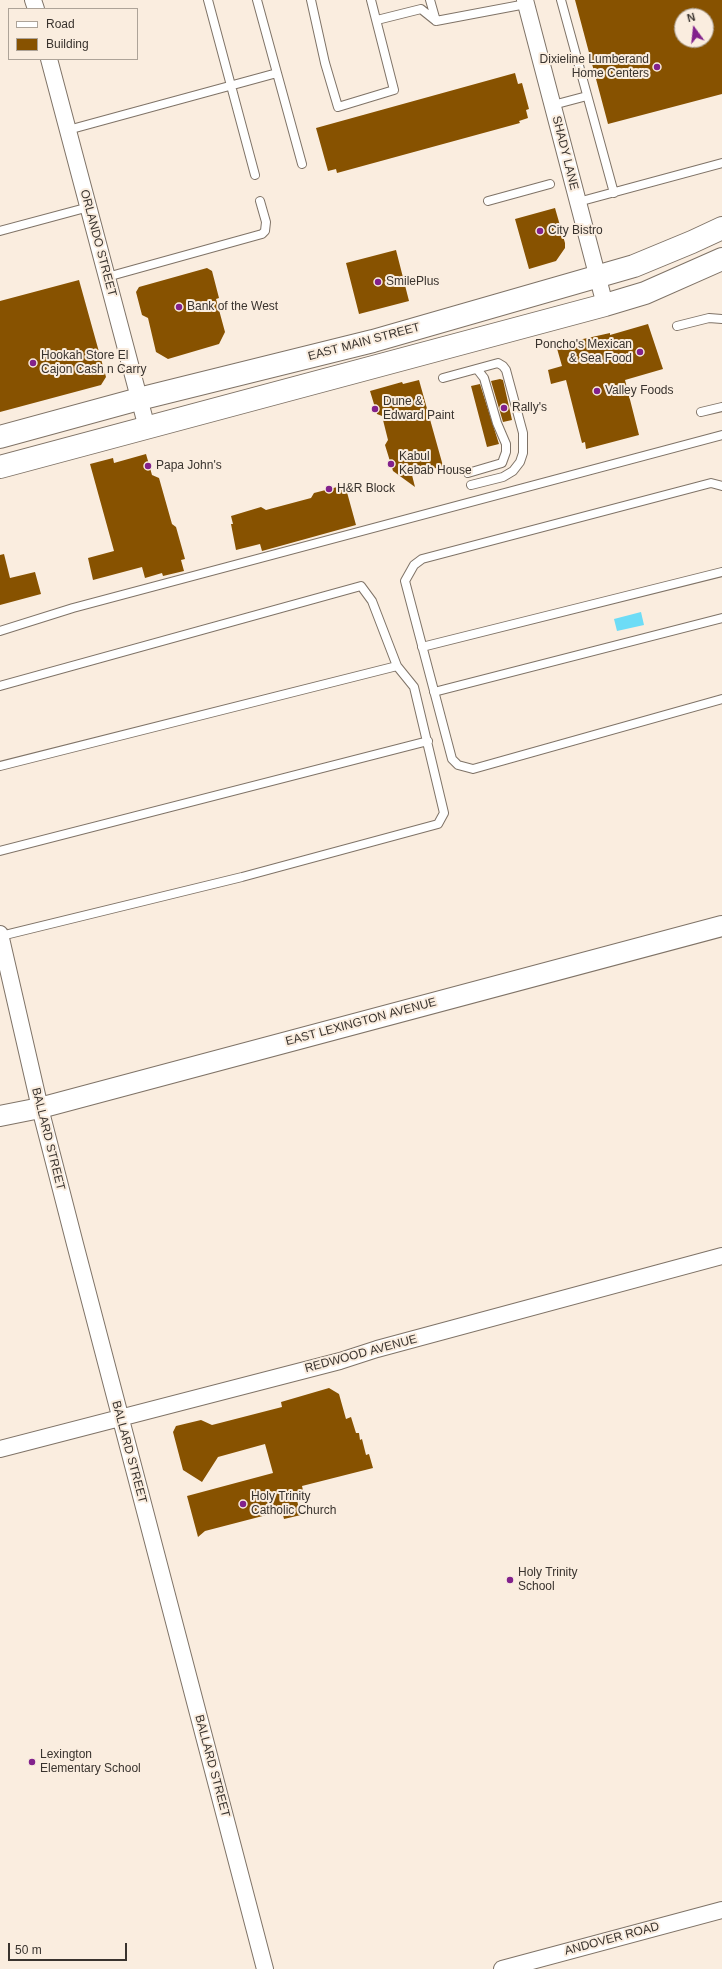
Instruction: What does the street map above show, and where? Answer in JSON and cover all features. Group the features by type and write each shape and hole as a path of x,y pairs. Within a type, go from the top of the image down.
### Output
{"main road":[{"name":"EAST MAIN STREET","path":"0,437 139,399 373,341 634,266 722,228"},
{"path":"0,467 605,305 646,293 722,259"},
{"path":"426,326 435,351"}],"street":[{"name":"SHADY LANE","path":"526,2 605,305"},
{"name":"ORLANDO STREET","path":"49,60 147,428"},
{"name":"EAST LEXINGTON AVENUE","path":"0,1116 40,1108 722,926"},
{"name":"BALLARD STREET","path":"0,935 40,1108 265,1969"},
{"name":"REDWOOD AVENUE","path":"0,1449 340,1361 722,1256"},
{"name":"ANDOVER ROAD","path":"502,1969 722,1910"}],"lane":[{"path":"208,0 256,175"},
{"path":"256,0 302,164"},
{"path":"311,0 325,63 338,107 394,90 371,0"},
{"path":"430,0 436,21"},
{"path":"561,0 614,193"},
{"path":"436,21 526,2"},
{"path":"377,20 421,9 436,21"},
{"path":"68,130 277,73"},
{"path":"553,105 587,96"},
{"path":"578,202 722,163"},
{"path":"488,201 550,184"},
{"path":"107,277 262,234 265,231 266,222 260,201"},
{"path":"0,231 89,207"},
{"path":"677,326 708,318 722,320"},
{"path":"442,378 498,364 503,366 506,370 524,443 520,462 513,471 503,477 471,485"},
{"path":"468,473 502,463 506,452 506,444 496,424 484,378 477,369"},
{"path":"701,412 722,407"},
{"path":"0,631 83,605 722,435"},
{"path":"722,486 711,483 580,516 422,559 414,564 404,581 452,760 458,765 473,769 722,699"},
{"path":"422,647 722,572"},
{"path":"0,686 361,586 372,601 397,666 414,687 428,740 444,813 438,824 242,877 0,935"},
{"path":"434,692 722,618"},
{"path":"0,766 397,666"},
{"path":"0,851 428,740"}],"water":[{"path":"641,612 644,625 617,631 614,619"}],"building":[{"name":"Dixieline Lumberand Home Centers","path":"575,0 722,0 722,94 608,124"},
{"path":"515,73 518,84 522,83 529,109 526,110 528,118 519,121 520,123 337,173 336,169 328,171 316,128"},
{"name":"City Bistro","path":"555,208 565,243 565,248 556,261 529,269 515,219"},
{"name":"SmilePlus","path":"396,250 409,301 359,314 346,263"},
{"name":"Bank of the West","path":"207,268 212,271 219,298 216,299 225,332 219,344 168,359 156,352 148,318 142,315 136,292 139,287"},
{"path":"79,280 106,377 101,385 0,412 0,301"},
{"name":"Valley Foods","path":"648,324 663,369 625,380 639,435 586,449 585,442 582,443 566,380 551,384 548,370 562,366 556,345 610,333 610,335"},
{"name":"Rally's","path":"500,379 503,380 512,420 503,422 491,381"},
{"path":"419,380 443,466 412,475 415,487 393,471 385,445 388,440 382,416 377,414 370,391 402,382 403,384"},
{"path":"480,384 499,444 487,447 471,386"},
{"path":"146,454 152,475 159,478 172,524 176,527 185,559 181,560 184,571 163,576 162,573 145,578 142,567 93,580 88,558 114,551 90,464 113,458 114,463"},
{"path":"345,485 356,525 262,551 260,544 236,550 231,516 261,507 266,510 311,498 314,493"},
{"path":"4,554 10,578 35,572 41,594 0,605 0,555"},
{"path":"329,1388 339,1394 346,1419 351,1417 356,1433 359,1433 360,1440 362,1439 366,1455 369,1454 373,1468 302,1486 304,1495 296,1497 301,1515 284,1519 282,1511 205,1531 198,1537 187,1496 273,1473 265,1444 218,1457 202,1482 183,1470 173,1432 176,1426 201,1420 212,1425 282,1407 281,1402"}],"place":[{"name":"Dixieline Lumberand Home Centers","path":"657,67"},
{"name":"City Bistro","path":"540,231"},
{"name":"SmilePlus","path":"378,282"},
{"name":"Bank of the West","path":"179,307"},
{"name":"Poncho's Mexican & Sea Food","path":"640,352"},
{"name":"Hookah Store El Cajon Cash n Carry","path":"33,363"},
{"name":"Valley Foods","path":"597,391"},
{"name":"Rally's","path":"504,408"},
{"name":"Dune & Edward Paint","path":"375,409"},
{"name":"Kabul Kebab House","path":"391,464"},
{"name":"Papa John's","path":"148,466"},
{"name":"H&R Block","path":"329,489"},
{"name":"Holy Trinity Catholic Church","path":"243,1504"},
{"name":"Holy Trinity School","path":"510,1580"},
{"name":"Lexington Elementary School","path":"32,1762"}]}
